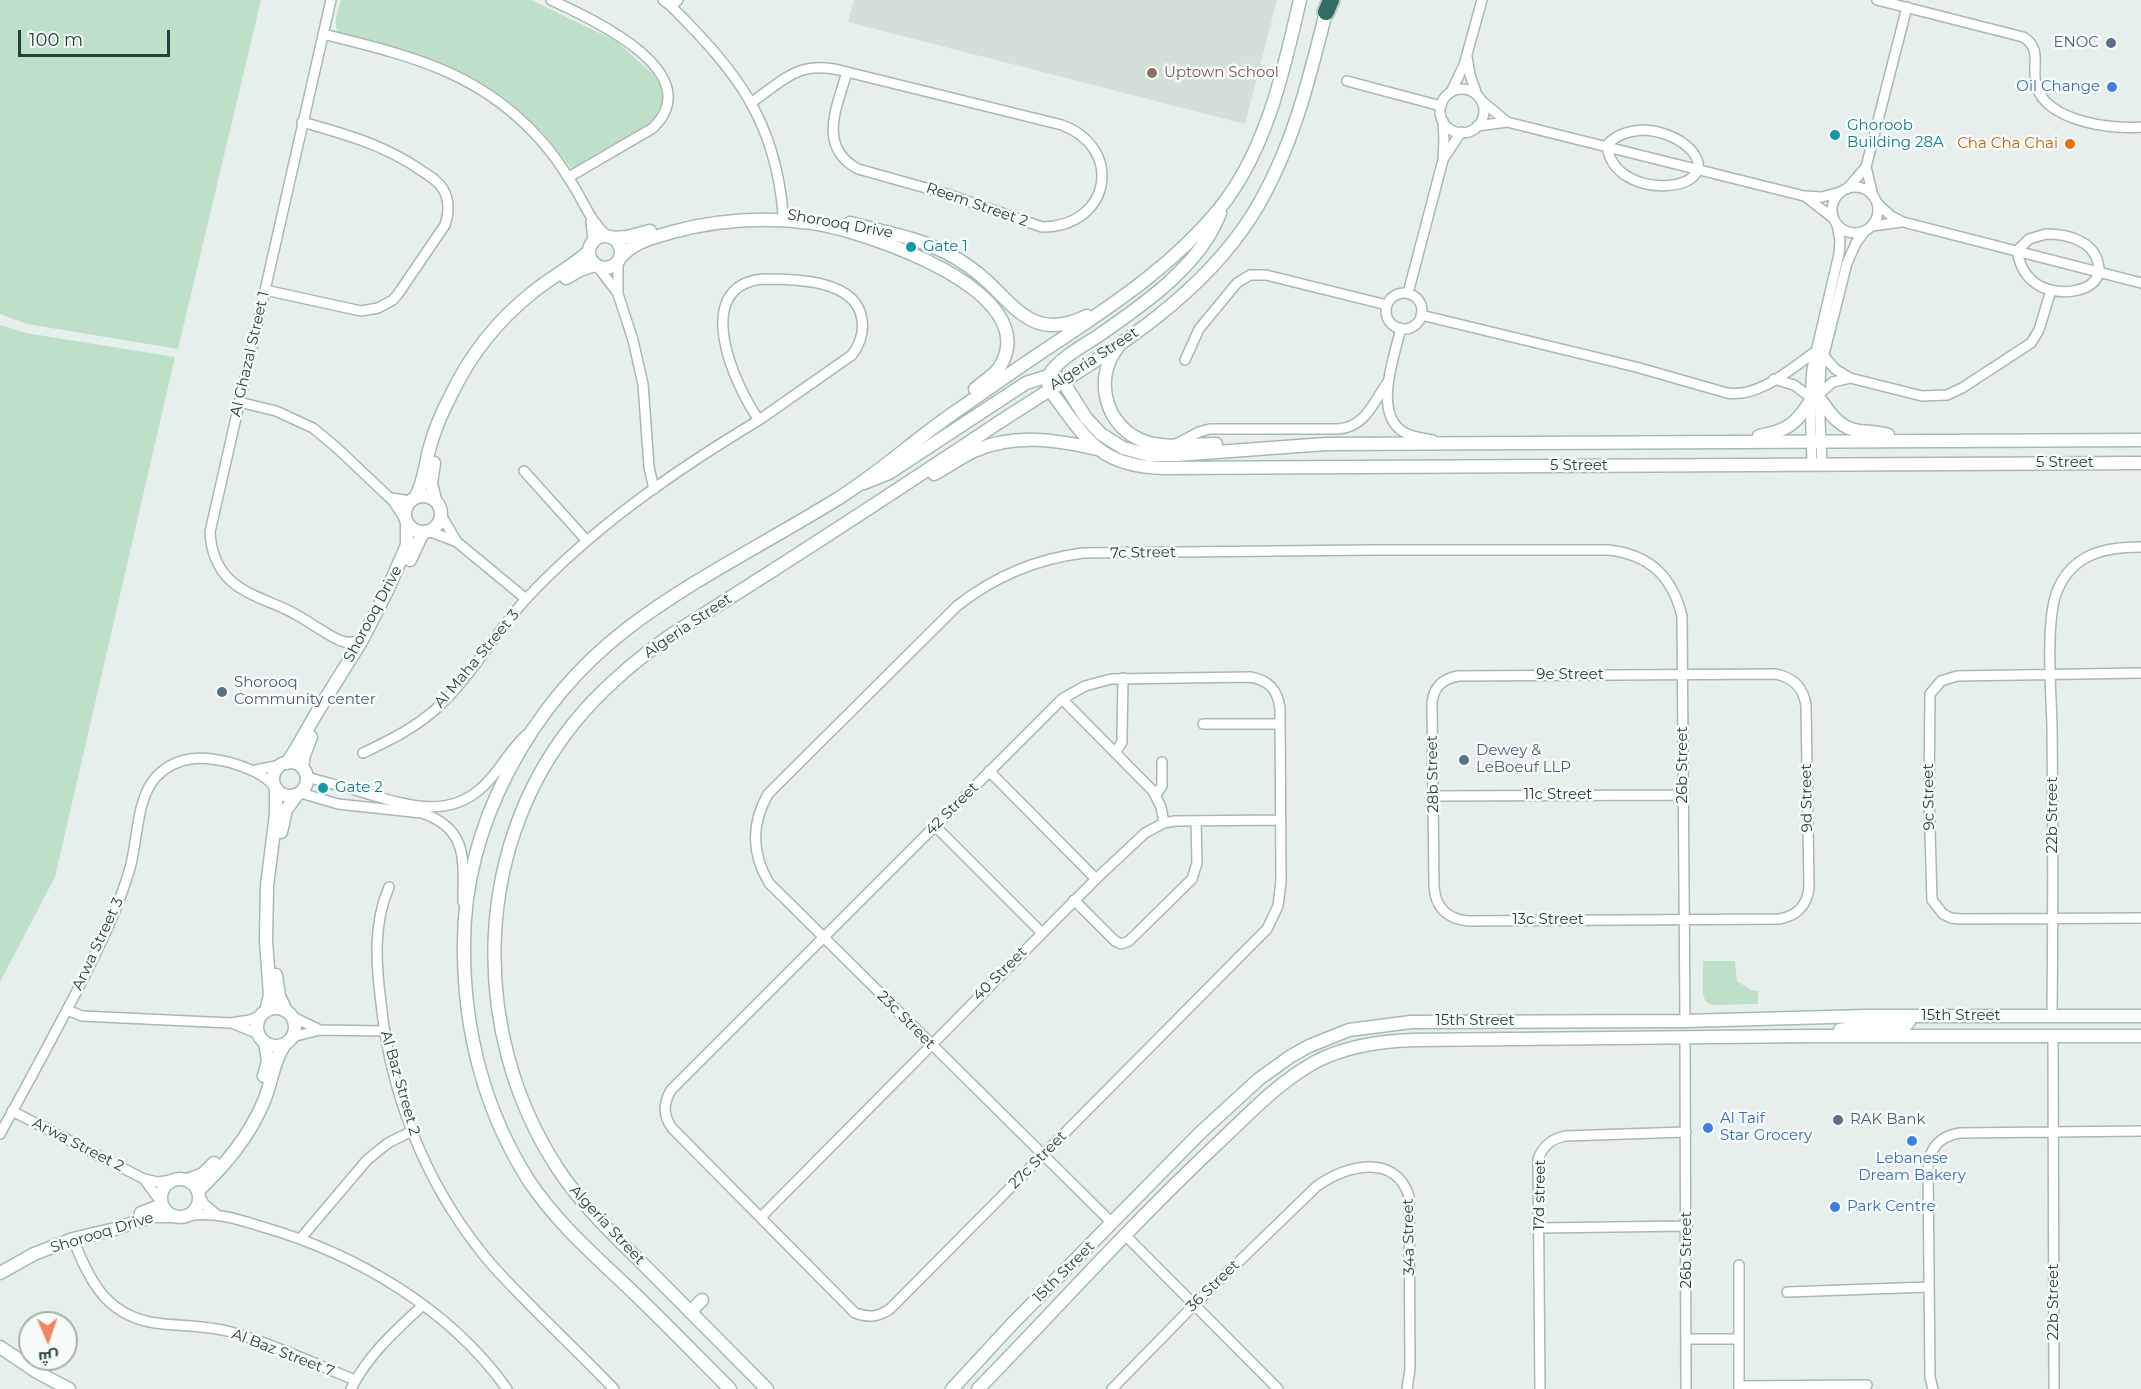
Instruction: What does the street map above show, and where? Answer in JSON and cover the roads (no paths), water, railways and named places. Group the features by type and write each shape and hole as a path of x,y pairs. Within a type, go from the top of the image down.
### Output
{"street":[{"name":"Al Ghazal Street 1","path":"331,0 211,522 210,543 222,572 238,587 295,614 340,641"},
{"path":"550,0 606,28 631,45 663,76 669,98 667,110 653,128 569,177"},
{"name":"Algeria Street","path":"730,1389 572,1235 543,1200 518,1161 497,1120 476,1056 465,986 464,913 475,859 488,817 506,777 533,729 582,670 628,628 663,604 859,484 946,418 1140,286 1175,255 1224,204 1246,165 1266,121 1289,47 1300,0"},
{"path":"1408,293 1443,160 1441,106 1460,74 1482,0"},
{"path":"1877,0 2023,37 2034,47 2035,82 2039,93 2046,101 2084,122 2109,127 2141,127"},
{"path":"671,2 723,61 752,102 762,121 774,155 783,213"},
{"name":"Algeria Street","path":"767,1389 597,1218 570,1186 547,1150 519,1093 501,1030 494,970 495,917 507,858 528,797 547,762 583,712 641,657 674,633 900,488 1062,380 1121,344 1190,288 1233,241 1250,218 1279,166 1302,104 1329,4"},
{"path":"1817,464 1815,398 1819,354 1840,240 1833,205 1866,167 1907,8"},
{"path":"323,34 419,60 475,86 506,108 533,132 569,177 591,219 621,249 618,294 642,376 649,467 654,489"},
{"path":"1443,121 1450,129 1461,132 1473,130 1478,126 1484,114 1470,75 1467,55"},
{"name":"Reem Street 2","path":"752,102 789,76 808,68 829,67 1062,125 1076,130 1096,151 1101,164 1102,178 1093,205 1083,216 1071,223 1057,227 1042,227 944,193 858,169 848,164 834,145 832,133 847,72"},
{"path":"1347,81 1441,106"},
{"path":"1450,92 1464,89 1480,98 1507,122"},
{"path":"265,290 361,310 378,308 393,300 398,294 445,225 448,217 447,199 439,183 409,162 356,137 302,122"},
{"path":"1478,126 1507,122 1804,196 1822,197 1858,188 1869,192 1891,216 1903,222 2141,283"},
{"path":"1633,131 1660,132 1689,148 1698,162 1699,170 1695,176 1681,184 1665,187 1646,184 1620,171 1611,159 1607,146 1618,136 1633,131"},
{"path":"1443,160 1461,132"},
{"path":"1421,315 1636,367 1727,393 1746,393 1819,354 1847,263 1856,243 1878,215 1866,167"},
{"path":"1804,196 1847,232 1859,233 1903,222"},
{"path":"1049,389 1048,376 1058,364 1159,291 1192,259 1211,233 1224,204"},
{"name":"Shorooq Drive","path":"610,237 634,236 683,221 740,213 783,213 823,218 898,234 933,246 961,262 987,281 1022,316 1039,323 1049,325 1068,323 1110,307"},
{"path":"591,219 590,259 618,294"},
{"name":"Shorooq Drive","path":"619,260 636,244 670,233 711,224 795,221 829,226 863,235 944,269 970,287 998,313 1006,330 1005,352 999,366 988,379 956,404 946,418"},
{"path":"895,248 900,244 901,237 898,234"},
{"path":"2017,251 2029,239 2037,235 2063,236 2079,241 2092,250 2099,272"},
{"path":"406,521 405,510 423,481 430,448 442,414 458,380 477,351 519,304 591,246 610,237"},
{"path":"2017,251 2027,276 2050,290 2074,291 2089,284 2099,272"},
{"path":"239,402 276,411 312,428 389,497 414,530 425,532 437,526 441,515 432,489 432,477 441,437 458,398 482,358 501,333 537,299 576,272 596,266 609,268 619,260"},
{"path":"1185,360 1195,335 1203,323 1237,283 1250,275 1272,276 1387,304"},
{"name":"Al Maha Street 3","path":"363,753 411,728 437,708 459,684 526,599 587,541 654,489 759,420 846,360 857,348 863,332 862,315 858,306 845,293 818,284 763,279 747,282 729,297 724,312 726,349 739,385 759,420"},
{"path":"1819,354 1835,369 1850,378 1922,396 1938,396 1954,392 2031,343 2039,330 2050,290"},
{"path":"1408,293 1419,301 1421,315 1414,326 1401,328 1390,322 1386,311 1387,304 1395,295 1408,293"},
{"path":"1401,328 1388,382 1389,412 1394,424 1405,433 1445,443"},
{"path":"1121,344 1109,362 1104,383 1107,401 1114,418 1123,428 1146,442 1174,445 1326,444"},
{"path":"859,484 890,473 1026,382 1048,376 1062,380"},
{"path":"1725,441 1780,431 1795,422 1815,398 1833,382 1850,378"},
{"path":"1774,379 1794,385 1815,398 1844,426 1885,434 1896,440"},
{"name":"5 Street","path":"1062,380 1086,418 1101,434 1111,442 1136,453 1176,455 1326,444 2141,440"},
{"path":"1174,445 1210,429 1338,429 1352,427 1364,419 1388,382"},
{"name":"5 Street","path":"1049,389 1085,438 1097,449 1132,465 1163,468 2141,463"},
{"path":"900,488 928,478 974,451 996,444 1019,440 1042,440 1068,442 1097,449"},
{"path":"524,471 587,541"},
{"path":"389,497 412,499 425,496 435,500"},
{"name":"Al Maha Street 3","path":"441,515 457,542 526,599"},
{"name":"Shorooq Drive","path":"284,764 362,640 405,552 408,538 406,521"},
{"name":"Shorooq Drive","path":"305,772 304,755 310,740 374,636 425,532"},
{"name":"Al Maha Street 3","path":"425,532 457,542"},
{"name":"22b Street","path":"2052,1016 2052,614 2058,589 2073,567 2108,548 2141,547"},
{"name":"26b Street","path":"1609,550 1624,552 1645,561 1663,575 1672,587 1682,616 1685,1021"},
{"name":"7c Street","path":"768,794 957,606 1000,577 1048,559 1083,553 1609,550"},
{"path":"340,641 362,640"},
{"path":"340,641 346,650 348,664"},
{"path":"2051,673 2141,673"},
{"name":"9c Street","path":"2051,673 1949,677 1934,686 1929,703 1929,796 1931,891 1936,908 1942,914 1960,919 2053,919"},
{"name":"9d Street","path":"1683,675 1776,674 1792,680 1803,691 1806,706 1809,886 1806,903 1795,914 1787,918 1683,920"},
{"name":"9e Street","path":"1458,676 1683,675"},
{"name":"28b Street","path":"1434,886 1433,694 1442,681 1458,676"},
{"path":"1115,753 1122,742 1123,678"},
{"name":"42 Street","path":"671,1090 1062,699 1085,686 1123,678 1260,679 1269,683 1275,690 1280,709"},
{"path":"1062,699 1156,795 1164,823"},
{"name":"27c Street","path":"671,1090 665,1105 672,1128 762,1216 855,1313 873,1317 883,1314 1267,929 1278,906 1280,894 1280,709"},
{"path":"1203,724 1280,723"},
{"path":"507,1389 470,1345 422,1306 360,1265 301,1238 216,1214 172,1215 162,1204 164,1187 172,1180 198,1177 228,1149 246,1121 260,1090 267,1066 258,1024 270,995 266,941 267,886 276,814 274,772 284,764 298,764 305,772 342,786 422,807 434,808 468,798 487,783 516,745 533,729"},
{"name":"Arwa Street 3","path":"0,1134 110,925 135,847 143,799 155,778 174,764 195,757 214,758 255,770 275,788"},
{"path":"1156,795 1162,786 1162,762"},
{"name":"Arwa Street 3","path":"255,770 284,764"},
{"path":"989,771 1095,879"},
{"path":"187,1216 198,1205 199,1193 249,1132 266,1095 279,1054 289,1041 295,1027 280,1001 274,941 274,908 283,821 289,804 306,786 305,772"},
{"path":"338,804 335,796 342,786"},
{"path":"275,788 287,796 298,794 338,804 422,813 444,824 459,844 463,856 464,913"},
{"name":"23c Street","path":"768,794 761,806 755,827 755,849 769,883 1112,1223"},
{"name":"11c Street","path":"1433,796 1683,795"},
{"path":"1074,900 1118,943 1129,941 1192,879 1197,863 1196,820"},
{"name":"40 Street","path":"762,1216 1095,879 1145,833 1164,823 1196,820 1280,820"},
{"path":"935,826 1042,933"},
{"name":"13c Street","path":"1434,886 1438,904 1443,911 1459,920 1683,920"},
{"name":"Al Baz Street 2","path":"389,887 381,906 377,935 379,990 384,1031 393,1071 412,1131 436,1184 479,1249 504,1278 614,1389"},
{"path":"2053,919 2141,918"},
{"path":"67,1010 82,1016 231,1023 250,1020 276,1008 320,1030"},
{"path":"1832,1036 1846,1028 1905,1026 1909,1022 1907,1016"},
{"name":"15th Street","path":"952,1389 1013,1323 1200,1133 1273,1069 1309,1046 1349,1030 1412,1022 1685,1021 1907,1016 2141,1016"},
{"path":"1495,1040 1493,1031 1496,1026 1541,1024 1548,1021"},
{"path":"231,1023 275,1046 320,1030 384,1031"},
{"name":"15th Street","path":"978,1389 1183,1176 1279,1086 1326,1057 1347,1048 1389,1041 1832,1036 2141,1036"},
{"name":"22b Street","path":"2053,1036 2054,1389"},
{"name":"26b Street","path":"1685,1039 1686,1389"},
{"name":"Arwa Street 2","path":"12,1112 144,1179 158,1182 172,1180"},
{"path":"301,1238 368,1160 388,1143 412,1131"},
{"path":"1933,1389 1930,1377 1928,1168 1931,1151 1936,1144 1943,1138 1960,1134 2141,1131"},
{"name":"17d street","path":"1540,1389 1538,1159 1545,1146 1565,1136 1686,1132"},
{"path":"1183,1176 1190,1161 1208,1142 1207,1133 1200,1133"},
{"name":"34a Street","path":"1317,1186 1340,1172 1367,1167 1391,1171 1406,1186 1410,1206 1410,1370 1407,1389"},
{"name":"Arwa Street 2","path":"144,1179 162,1204"},
{"path":"187,1180 199,1193 204,1204 216,1214"},
{"name":"36 Street","path":"1112,1389 1194,1305 1317,1186"},
{"name":"Shorooq Drive","path":"0,1263 51,1239 82,1228 129,1217 162,1204"},
{"name":"Shorooq Drive","path":"0,1273 34,1254 73,1239 115,1229 154,1216 172,1215"},
{"path":"1539,1228 1687,1226"},
{"path":"1126,1236 1278,1389"},
{"name":"Al Baz Street 7","path":"73,1239 92,1282 109,1302 129,1315 153,1323 200,1326 229,1332 353,1385"},
{"path":"1739,1265 1739,1388 1867,1385"},
{"path":"1787,1292 1929,1287"},
{"path":"690,1312 702,1300"},
{"path":"353,1385 380,1346 422,1306"},
{"path":"1687,1339 1739,1338"},
{"path":"0,1347 37,1372 69,1389"},
{"path":"0,1357 51,1389"}],"place":[{"name":"ENOC","path":"2111,43"},
{"name":"Uptown School","path":"1152,73"},
{"name":"Oil Change","path":"2112,87"},
{"name":"Ghoroob Building 28A","path":"1835,135"},
{"name":"Cha Cha Chai","path":"2070,144"},
{"name":"Gate 1","path":"911,247"},
{"name":"Shorooq Community center","path":"222,692"},
{"name":"Dewey & LeBoeuf LLP","path":"1464,760"},
{"name":"Gate 2","path":"323,788"},
{"name":"RAK Bank","path":"1838,1120"},
{"name":"Al Taif Star Grocery","path":"1708,1128"},
{"name":"Lebanese Dream Bakery","path":"1912,1141"},
{"name":"Park Centre","path":"1835,1207"}]}
